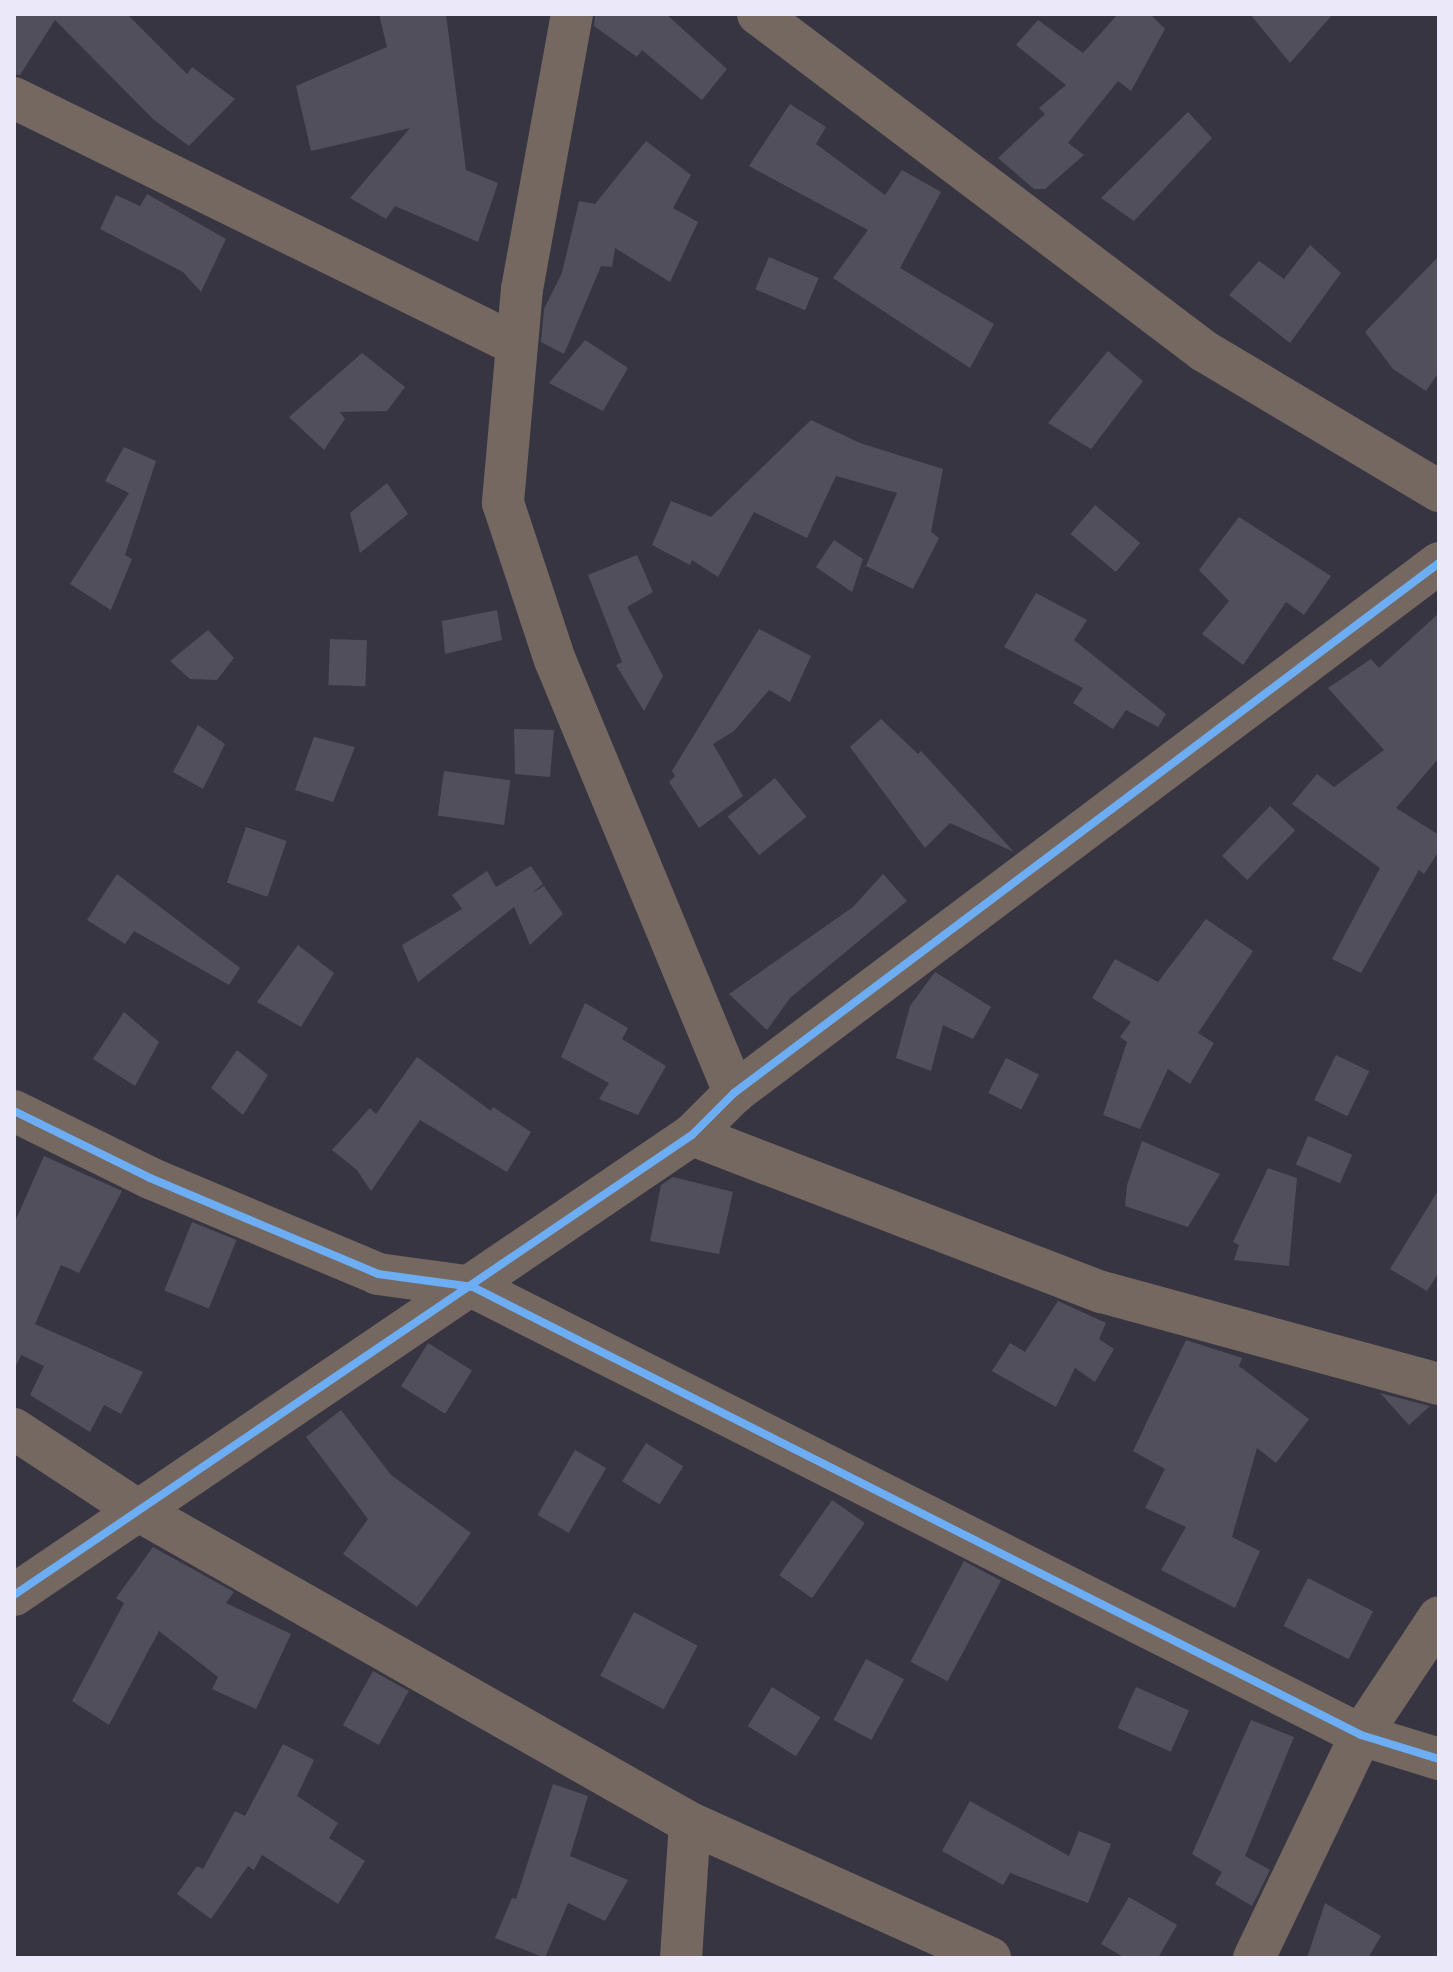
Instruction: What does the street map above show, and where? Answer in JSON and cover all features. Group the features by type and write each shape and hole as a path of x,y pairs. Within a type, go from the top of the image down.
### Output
{"street":[{"path":"572,14 522,289 503,503 555,660 734,1093"},
{"path":"758,14 1204,351 1439,491"},
{"path":"14,98 517,345"},
{"path":"14,1595 473,1287 692,1135 734,1093 1439,563"},
{"path":"14,1111 150,1178 378,1274 473,1287 1361,1735 1439,1759"},
{"path":"692,1135 1102,1292 1439,1384"},
{"path":"14,1429 139,1511 690,1823 990,1958"},
{"path":"1254,1958 1361,1735 1439,1617"},
{"path":"681,1958 690,1823"}],"building":[{"path":"14,14 127,14 187,74 192,67 235,99 189,146 154,120 55,20 20,75 14,74"},
{"path":"379,14 446,14 466,170 498,183 478,242 395,206 386,219 350,198 410,128 311,151 296,86 387,47"},
{"path":"595,14 666,14 727,69 702,100 642,50 637,57 594,26"},
{"path":"1118,14 1150,14 1165,29 1131,91 1118,81 1068,143 1084,155 1045,189 1034,189 998,158 1045,114 1039,108 1066,85 1016,45 1038,20 1083,53"},
{"path":"1250,14 1333,14 1290,63"},
{"path":"790,104 826,127 816,144 885,195 902,170 941,192 900,268 994,324 970,368 833,278 868,230 749,166"},
{"path":"1188,112 1212,138 1134,221 1101,198"},
{"path":"646,141 691,175 673,208 698,222 670,282 615,248 612,267 601,266 564,354 541,342 544,309 562,273 579,201 595,204"},
{"path":"147,194 226,239 201,292 183,272 100,229 116,195 140,206"},
{"path":"1310,245 1341,273 1290,343 1229,295 1259,261 1284,279"},
{"path":"1439,256 1439,372 1426,391 1393,369 1365,332"},
{"path":"769,257 819,278 805,310 755,289"},
{"path":"585,340 628,368 603,411 549,383"},
{"path":"1108,351 1143,381 1091,449 1048,423"},
{"path":"362,353 405,387 387,411 340,412 345,419 324,450 289,417"},
{"path":"811,420 860,443 943,469 931,532 939,538 913,589 866,566 897,493 836,476 807,538 754,512 718,577 692,560 690,565 652,545 671,501 711,517"},
{"path":"124,447 156,461 125,555 132,559 111,610 70,584 129,493 105,481"},
{"path":"387,483 408,514 360,553 350,513"},
{"path":"1095,505 1140,543 1116,572 1071,534"},
{"path":"1239,517 1331,576 1304,615 1286,602 1243,665 1202,634 1229,601 1199,570"},
{"path":"834,540 863,559 852,592 816,567"},
{"path":"637,555 653,592 627,607 663,676 644,711 616,665 622,662 588,575"},
{"path":"1036,593 1087,620 1074,640 1166,714 1158,727 1126,710 1113,729 1073,703 1083,688 1004,647"},
{"path":"497,610 502,640 445,654 442,621"},
{"path":"1439,613 1439,758 1396,808 1439,835 1439,851 1424,874 1419,870 1361,973 1332,959 1380,868 1292,804 1317,774 1334,787 1384,750 1328,688 1371,659 1379,668"},
{"path":"759,629 811,656 790,702 769,690 734,731 713,744 743,796 699,828 669,782 675,776 672,771"},
{"path":"208,630 234,658 217,680 190,679 170,661"},
{"path":"330,639 367,640 365,686 328,685"},
{"path":"881,719 918,754 921,751 1014,852 950,823 925,848 850,747"},
{"path":"198,725 225,744 203,789 173,772"},
{"path":"514,729 554,730 550,777 515,774"},
{"path":"314,737 355,747 333,802 295,790"},
{"path":"444,771 510,780 504,825 438,816"},
{"path":"775,778 806,817 759,855 728,816"},
{"path":"1270,806 1295,830 1247,880 1222,856"},
{"path":"246,827 287,841 267,897 227,883"},
{"path":"531,866 543,884 532,893 544,886 563,914 530,945 514,907 418,982 402,945 462,909 452,895 487,871 496,887"},
{"path":"117,874 240,968 229,985 134,931 125,944 87,920"},
{"path":"883,874 907,901 790,998 767,1030 729,994 853,907"},
{"path":"1206,919 1253,951 1198,1033 1214,1043 1190,1084 1168,1069 1140,1129 1103,1115 1127,1042 1120,1037 1131,1022 1092,998 1115,959 1158,982"},
{"path":"298,945 334,973 301,1027 257,1002"},
{"path":"935,972 991,1007 973,1039 943,1025 931,1071 896,1058 910,1006"},
{"path":"585,1003 628,1028 622,1039 666,1066 638,1115 599,1099 609,1083 561,1057"},
{"path":"124,1012 159,1042 135,1086 93,1059"},
{"path":"237,1050 268,1075 243,1115 211,1088"},
{"path":"1336,1055 1369,1071 1347,1116 1314,1100"},
{"path":"417,1057 491,1111 493,1107 531,1132 507,1172 420,1120 371,1191 357,1170 332,1150 370,1108 376,1114"},
{"path":"1006,1058 1039,1075 1021,1110 988,1093"},
{"path":"1308,1136 1352,1155 1340,1183 1296,1165"},
{"path":"1142,1141 1220,1174 1188,1227 1125,1206 1127,1185"},
{"path":"44,1156 122,1191 79,1273 61,1265 35,1324 143,1372 121,1414 104,1405 90,1432 30,1395 44,1366 21,1355 14,1370 14,1224"},
{"path":"1268,1168 1297,1178 1289,1266 1234,1260 1239,1245 1233,1242"},
{"path":"673,1177 733,1192 719,1254 650,1241 661,1185"},
{"path":"1439,1189 1439,1272 1427,1291 1390,1269"},
{"path":"192,1222 237,1240 209,1309 164,1291"},
{"path":"1058,1301 1106,1323 1099,1339 1114,1349 1095,1382 1075,1368 1056,1407 992,1371 1010,1343 1025,1352"},
{"path":"1186,1340 1242,1358 1239,1366 1309,1419 1276,1463 1257,1448 1232,1537 1260,1551 1235,1608 1161,1570 1186,1527 1145,1508 1165,1469 1133,1451"},
{"path":"428,1343 472,1371 445,1414 401,1386"},
{"path":"1380,1393 1430,1406 1409,1425"},
{"path":"341,1410 391,1475 471,1533 417,1607 343,1554 368,1519 306,1437"},
{"path":"646,1443 683,1466 659,1504 622,1481"},
{"path":"575,1450 606,1468 569,1533 538,1515"},
{"path":"832,1500 865,1523 812,1598 779,1575"},
{"path":"153,1547 234,1592 226,1603 291,1634 256,1709 212,1689 218,1677 159,1631 109,1725 72,1701 124,1603 116,1598"},
{"path":"964,1561 1001,1581 948,1681 910,1662"},
{"path":"1308,1578 1373,1611 1349,1659 1283,1626"},
{"path":"634,1612 698,1646 664,1709 600,1676"},
{"path":"866,1659 904,1679 872,1740 834,1720"},
{"path":"373,1671 409,1691 379,1745 343,1725"},
{"path":"772,1687 820,1717 796,1756 748,1726"},
{"path":"1136,1687 1189,1711 1171,1752 1118,1728"},
{"path":"1251,1720 1294,1737 1245,1856 1270,1870 1252,1906 1215,1884 1222,1872 1192,1854"},
{"path":"283,1744 314,1760 297,1796 338,1823 329,1838 365,1861 338,1904 262,1855 254,1870 248,1866 211,1919 177,1894 197,1866 203,1869 235,1811 245,1816"},
{"path":"553,1784 588,1796 570,1856 628,1880 605,1921 568,1903 545,1958 495,1938 512,1898 516,1899"},
{"path":"970,1801 1069,1856 1079,1831 1111,1844 1088,1903 1010,1873 1003,1885 942,1851"},
{"path":"1129,1897 1177,1925 1158,1958 1125,1958 1101,1944"},
{"path":"1325,1903 1381,1936 1368,1958 1307,1958"}],"cycle path":[{"path":"14,1595 692,1135 734,1093 1439,563"},
{"path":"14,1111 150,1178 378,1274 473,1287 1361,1735 1439,1759"}]}
